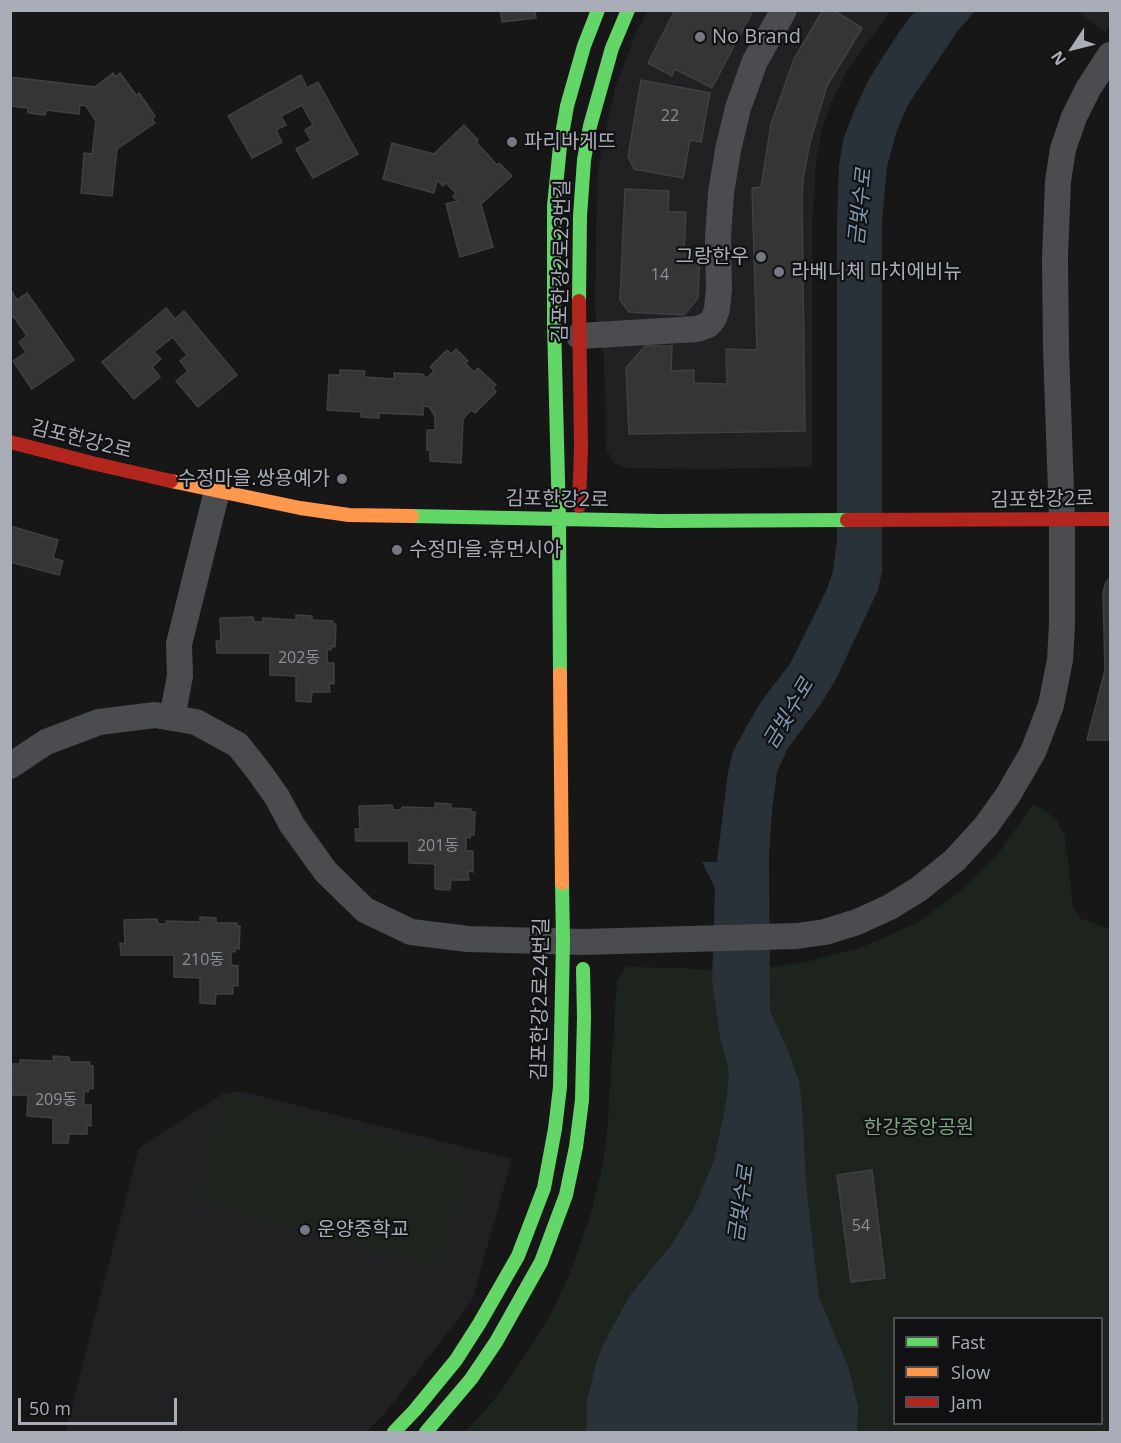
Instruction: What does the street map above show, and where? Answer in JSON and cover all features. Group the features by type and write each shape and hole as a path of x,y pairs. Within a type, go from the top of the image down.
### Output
{"street":[{"name":"김포한강2로23번길","path":"559,519 554,206 567,106 581,56 598,10"},
{"name":"김포한강2로23번길","path":"578,526 580,216 584,160 590,126 612,48 628,10"},
{"path":"579,336 697,329 708,325 714,318 719,289 718,238 721,193 728,150 738,108 754,61 784,10"},
{"path":"10,765 46,742 99,722 155,715 196,722 238,745 277,797 292,825 326,872 365,910 411,932 468,939 654,940 797,936 825,932 857,922 890,907 918,889 955,860 986,826 1034,752 1051,705 1060,660 1061,642 1062,519 1055,258 1058,181 1063,149 1074,117 1088,89 1110,55"},
{"name":"김포한강2로","path":"10,442 217,491 300,508 350,515 559,519 578,526 660,521 1110,519"},
{"path":"172,718 180,676 179,644 217,491"},
{"name":"김포한강2로24번길","path":"426,1432 471,1379 516,1309 541,1262 566,1195 576,1148 582,1100 584,1017 576,938 559,519"},
{"name":"김포한강2로24번길","path":"394,1432 456,1360 479,1324 518,1256 544,1188 555,1129 576,938"}],"shaded area":[{"path":"648,11 891,11 846,72 823,125 816,160 812,228 812,467 626,468 614,463 606,449 604,358 595,313 597,179 616,85 637,30"},
{"path":"1077,11 1110,11 1110,25 1105,32"},
{"name":"운양중학교","path":"239,1091 512,1159 472,1301 385,1413 367,1432 65,1432 139,1148 223,1094"}],"green space":[{"name":"한강중앙공원","path":"1033,804 1057,821 1065,836 1073,907 1081,919 1110,929 1110,1432 466,1432 497,1396 552,1312 570,1273 592,1210 607,1134 617,980 626,967 732,972 806,962 860,948 919,922 963,889 998,854"},
{"path":"223,1094 469,1161 440,1268 195,1201"}],"water":[{"name":"금빛수로","path":"915,11 975,11 957,32 909,103 897,130 887,166 882,221 882,571 878,590 835,681 788,748 777,772 769,854 770,1011 799,1081 806,1185 819,1297 849,1369 858,1407 857,1432 586,1432 587,1400 604,1343 629,1297 672,1244 694,1208 714,1161 727,1098 729,1072 720,1036 712,981 715,888 702,862 717,862 728,772 733,751 760,703 790,664 827,589 833,571 837,541 839,166 843,140 869,79"}],"building":[{"path":"500,10 535,10 536,18 502,22"},
{"name":"No Brand","path":"675,10 753,10 712,88 675,69 672,76 648,63"},
{"name":"라베니체 마치에비뉴","path":"823,10 833,10 862,28 827,86 810,142 803,179 805,431 629,434 626,368 645,346 672,346 671,371 694,370 694,383 727,384 726,349 757,350 752,188 761,187 771,124 794,59"},
{"path":"113,73 116,77 120,73 136,95 139,93 155,116 152,119 155,123 117,149 112,196 81,193 84,153 92,154 96,121 86,106 80,105 79,114 46,110 45,115 28,113 28,108 10,106 10,77 95,87"},
{"path":"301,75 307,88 318,82 358,154 313,178 296,149 311,141 305,130 313,125 302,105 281,116 286,125 276,130 282,142 252,158 228,116"},
{"path":"641,80 710,93 701,142 690,140 683,178 634,169 628,157"},
{"path":"464,125 497,165 499,163 512,176 481,204 493,247 460,257 446,204 458,201 453,197 456,193 446,183 443,186 437,180 434,193 383,179 392,143 434,154"},
{"path":"625,189 669,191 668,212 686,212 684,251 700,251 698,298 684,315 629,312 620,300"},
{"path":"10,289 17,300 27,293 74,360 32,389 13,361 26,352 19,342 27,336 14,317 10,319"},
{"path":"166,308 175,319 184,311 237,375 198,407 176,381 188,371 180,361 187,355 173,337 154,352 161,359 152,367 160,377 134,399 102,362"},
{"path":"456,349 468,361 465,363 474,372 478,368 496,385 493,388 496,392 475,413 471,410 463,419 461,463 430,461 430,450 427,450 427,430 435,430 435,416 429,407 423,406 423,415 379,413 379,418 361,417 361,412 327,410 329,375 340,375 340,370 365,371 364,377 394,379 394,373 422,374 427,378 434,371 430,367 447,350 451,354"},
{"path":"10,526 58,540 53,558 63,561 59,575 10,562"},
{"path":"1110,578 1110,740 1087,740 1105,670 1103,592"},
{"path":"296,615 312,616 312,620 333,621 332,624 336,624 335,647 332,646 331,650 327,649 327,663 334,663 334,684 329,683 330,692 312,692 311,702 296,701 296,676 270,675 270,653 217,653 216,641 221,641 220,618 253,617 254,622 263,622 263,618 296,620"},
{"path":"435,803 451,804 451,808 471,809 471,812 475,812 474,835 471,834 470,838 466,837 466,851 473,851 473,872 468,871 469,880 451,880 450,890 435,889 435,864 409,863 409,841 356,841 355,829 360,829 359,806 392,805 393,810 402,810 402,807 435,808"},
{"path":"200,917 216,918 216,923 237,923 236,926 240,926 239,949 236,948 235,952 231,951 231,965 238,966 238,986 233,985 233,994 216,994 215,1004 200,1003 200,978 174,977 174,955 121,955 120,943 125,944 124,920 157,919 158,924 167,924 166,921 200,922"},
{"path":"53,1056 69,1057 70,1062 90,1062 89,1065 93,1066 93,1089 89,1088 88,1092 84,1091 84,1105 91,1105 91,1126 87,1125 87,1134 69,1134 68,1143 53,1143 53,1118 27,1116 28,1095 10,1095 10,1059 11,1064 20,1064 20,1060 54,1061"},
{"path":"872,1170 885,1278 851,1282 837,1175"}],"traffic: fast":[{"path":"560,674 554,206 567,106 584,46 598,10"},
{"path":"579,301 580,216 584,160 590,126 612,48 628,10"},
{"path":"412,516 660,521 847,520"},
{"path":"394,1432 456,1360 479,1324 518,1256 544,1188 560,1087 562,883"},
{"path":"426,1432 471,1379 496,1342 541,1262 566,1195 576,1147 582,1100 583,969"}],"traffic: slow":[{"path":"171,481 300,508 349,515 412,516"},
{"path":"560,674 562,883"}],"traffic: jam":[{"path":"579,301 581,448 579,506"},
{"path":"10,442 171,481"},
{"path":"847,520 1110,519"}],"place":[{"name":"No Brand","path":"700,37"},
{"name":"파리바게뜨","path":"512,142"},
{"name":"그랑한우","path":"761,257"},
{"name":"라베니체 마치에비뉴","path":"779,272"},
{"name":"수정마을.쌍용예가","path":"342,479"},
{"name":"수정마을.휴먼시아","path":"397,550"},
{"name":"운양중학교","path":"305,1230"}]}
